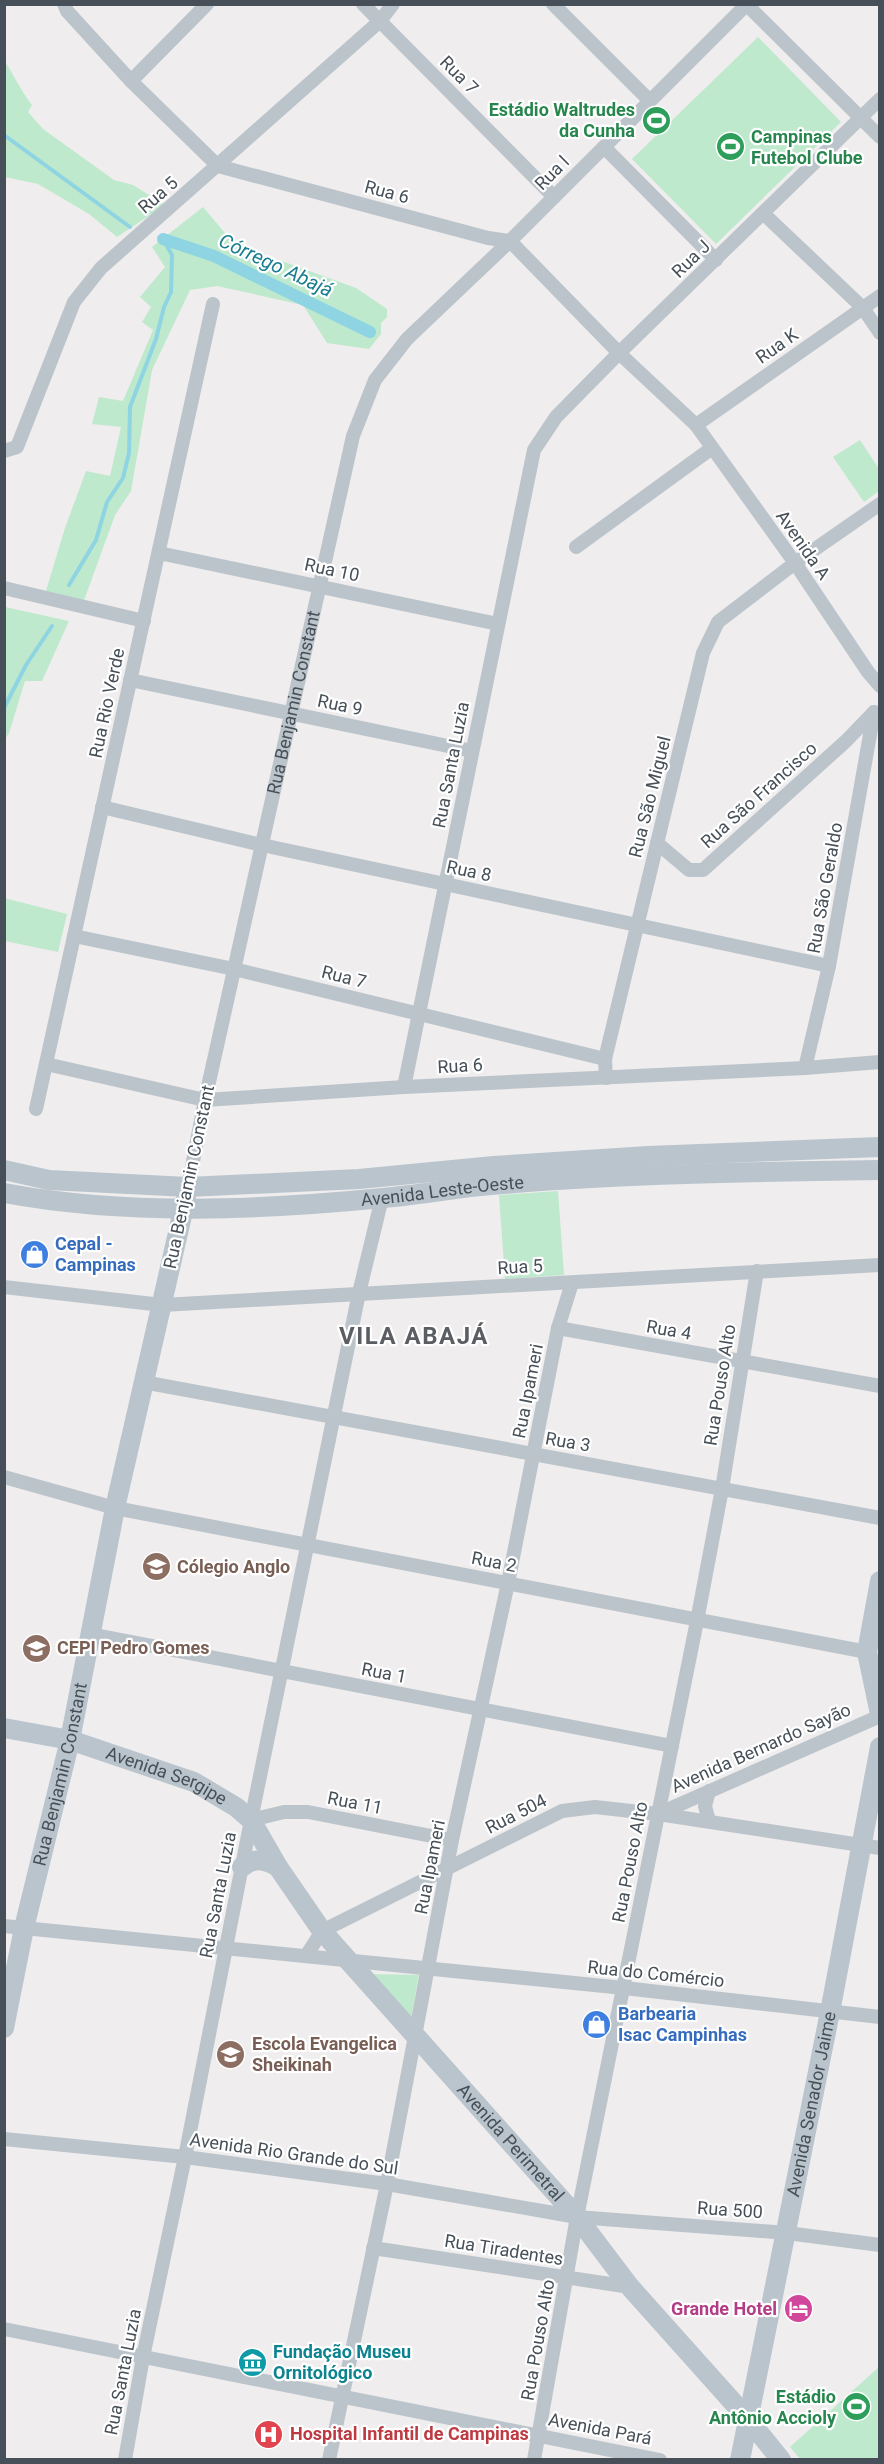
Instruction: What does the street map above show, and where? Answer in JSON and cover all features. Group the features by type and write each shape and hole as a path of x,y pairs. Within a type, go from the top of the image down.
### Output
{"street":[{"name":"Rua 6","path":"64,4 67,11 131,81 218,166 488,238 510,241"},
{"path":"131,81 207,4"},
{"name":"Rua 7","path":"363,4 554,197"},
{"name":"Rua 5","path":"4,451 17,447 74,302 101,268 380,21 393,4"},
{"path":"553,4 650,101"},
{"path":"747,5 879,137"},
{"name":"Rua l","path":"407,339 510,241 747,5"},
{"name":"Rua J","path":"534,450 556,417 879,99"},
{"path":"604,147 716,260"},
{"path":"764,214 863,308 879,333"},
{"path":"510,241 619,353 696,425"},
{"name":"Rua K","path":"696,425 879,296"},
{"name":"Rua Rio Verde","path":"36,1109 213,304"},
{"name":"Rua Benjamin Constant","path":"4,2028 52,1790 70,1740 115,1508 184,1210 205,1100 353,436 375,380 407,339"},
{"name":"Avenida A","path":"696,425 795,563 867,672 879,686"},
{"path":"576,547 712,448"},
{"name":"Rua Santa Luzia","path":"404,1087 534,450"},
{"path":"795,563 879,504"},
{"name":"Rua 10","path":"159,553 498,624"},
{"name":"Rua São Miguel","path":"606,1078 605,1059 703,653 718,622 795,563"},
{"path":"4,588 144,621"},
{"path":"867,672 879,663"},
{"name":"Rua 9","path":"130,680 472,751"},
{"name":"Rua São Francisco","path":"657,843 689,870 703,870 846,741 877,710"},
{"name":"Rua São Geraldo","path":"805,1068 829,966 877,710"},
{"name":"Rua 8","path":"102,807 262,845 829,966"},
{"name":"Rua 7","path":"74,936 234,969 605,1059"},
{"name":"Rua 6","path":"46,1064 205,1100 404,1087 805,1068 879,1062"},
{"name":"Avenida Leste-Oeste","path":"4,1170 49,1180 188,1187 359,1179 494,1166 648,1156 879,1147"},
{"name":"Avenida Leste-Oeste","path":"4,1193 35,1198 184,1210 382,1198 487,1185 588,1177 879,1170"},
{"name":"Rua Santa Luzia","path":"125,2460 143,2357 251,1820 359,1293 382,1198"},
{"name":"Rua 5","path":"4,1287 162,1305 879,1264"},
{"name":"Rua Pouso Alto","path":"534,2460 577,2217 722,1489 757,1271"},
{"name":"Rua Ipameri","path":"329,2460 387,2184 452,1840 508,1583 558,1328 572,1283"},
{"name":"Rua 4","path":"558,1328 879,1386"},
{"name":"Rua 3","path":"143,1382 879,1518"},
{"name":"Rua 2","path":"4,1477 115,1508 867,1652"},
{"path":"879,1581 867,1652 879,1715"},
{"name":"Rua 1","path":"90,1634 672,1746"},
{"name":"Avenida Bernardo Sayão","path":"658,1814 879,1715"},
{"name":"Avenida Sergipe","path":"4,1728 70,1740 194,1782 236,1807 251,1820"},
{"name":"Avenida Senador Jaime","path":"741,2460 830,2012 870,1846 879,1747"},
{"path":"709,1791 705,1806 709,1821"},
{"name":"Rua 504","path":"322,1931 562,1811 595,1807 658,1814 870,1846"},
{"name":"Rua 11","path":"251,1820 284,1812 308,1812 452,1840"},
{"name":"Avenida Perimetral","path":"251,1820 278,1867 322,1931 346,1960 577,2217 630,2287 748,2419 781,2460"},
{"path":"242,1867 254,1860 261,1860 278,1867"},
{"name":"Rua do Comércio","path":"4,1926 624,1988 879,2017"},
{"path":"306,1956 322,1931"},
{"name":"Avenida Rio Grande do Sul","path":"4,2139 185,2157 387,2184 577,2217"},
{"name":"Rua 500","path":"577,2217 787,2233 879,2245"},
{"name":"Rua Tiradentes","path":"373,2248 630,2287"},
{"name":"Avenida Pará","path":"4,2329 660,2460"}],"green space":[{"name":"Campinas Futebol Clube","path":"758,37 841,122 716,244 632,159"},
{"path":"4,60 32,105 28,112 43,129 114,180 133,185 165,205 117,237 89,214 38,184 5,177"},
{"path":"203,207 235,245 261,259 279,260 356,288 387,309 387,317 381,323 381,334 369,349 327,343 303,305 217,286 190,290 152,370 131,491 115,515 83,603 45,594 65,528 86,471 110,476 121,427 92,424 99,397 123,401 153,330 142,322 151,307 140,297 165,267 152,247"},
{"path":"860,440 879,469 879,491 864,502 833,457"},
{"path":"5,607 69,621 42,681 25,681 9,733 5,739"},
{"path":"4,898 67,914 58,952 5,941"},
{"path":"558,1191 564,1275 505,1279 499,1195"},
{"path":"368,1974 419,1975 411,2018"},
{"name":"Estádio Antônio Accioly","path":"879,2367 879,2459 800,2459 790,2447"}],"waterway":[{"path":"4,135 130,227"},
{"path":"69,585 96,540 107,502 123,478 129,453 130,407 171,292 172,255 163,239"},
{"name":"Córrego Abajá","path":"163,239 214,256 370,332"},
{"path":"4,708 26,665 52,626"}],"place":[{"name":"Estádio Waltrudes da Cunha","path":"656,120"},
{"name":"Campinas Futebol Clube","path":"730,147"},
{"name":"Cepal - Campinas","path":"34,1254"},
{"name":"Cólegio Anglo","path":"156,1567"},
{"name":"CEPI Pedro Gomes","path":"36,1648"},
{"name":"Barbearia Isac Campinhas","path":"597,2024"},
{"name":"Escola Evangelica Sheikinah","path":"231,2054"},
{"name":"Grande Hotel","path":"798,2309"},
{"name":"Fundação Museu Ornitológico","path":"252,2362"},
{"name":"Estádio Antônio Accioly","path":"857,2407"},
{"name":"Hospital Infantil de Campinas","path":"269,2434"}],"district":[{"name":"VILA ABAJÁ","path":"414,1336"}]}
